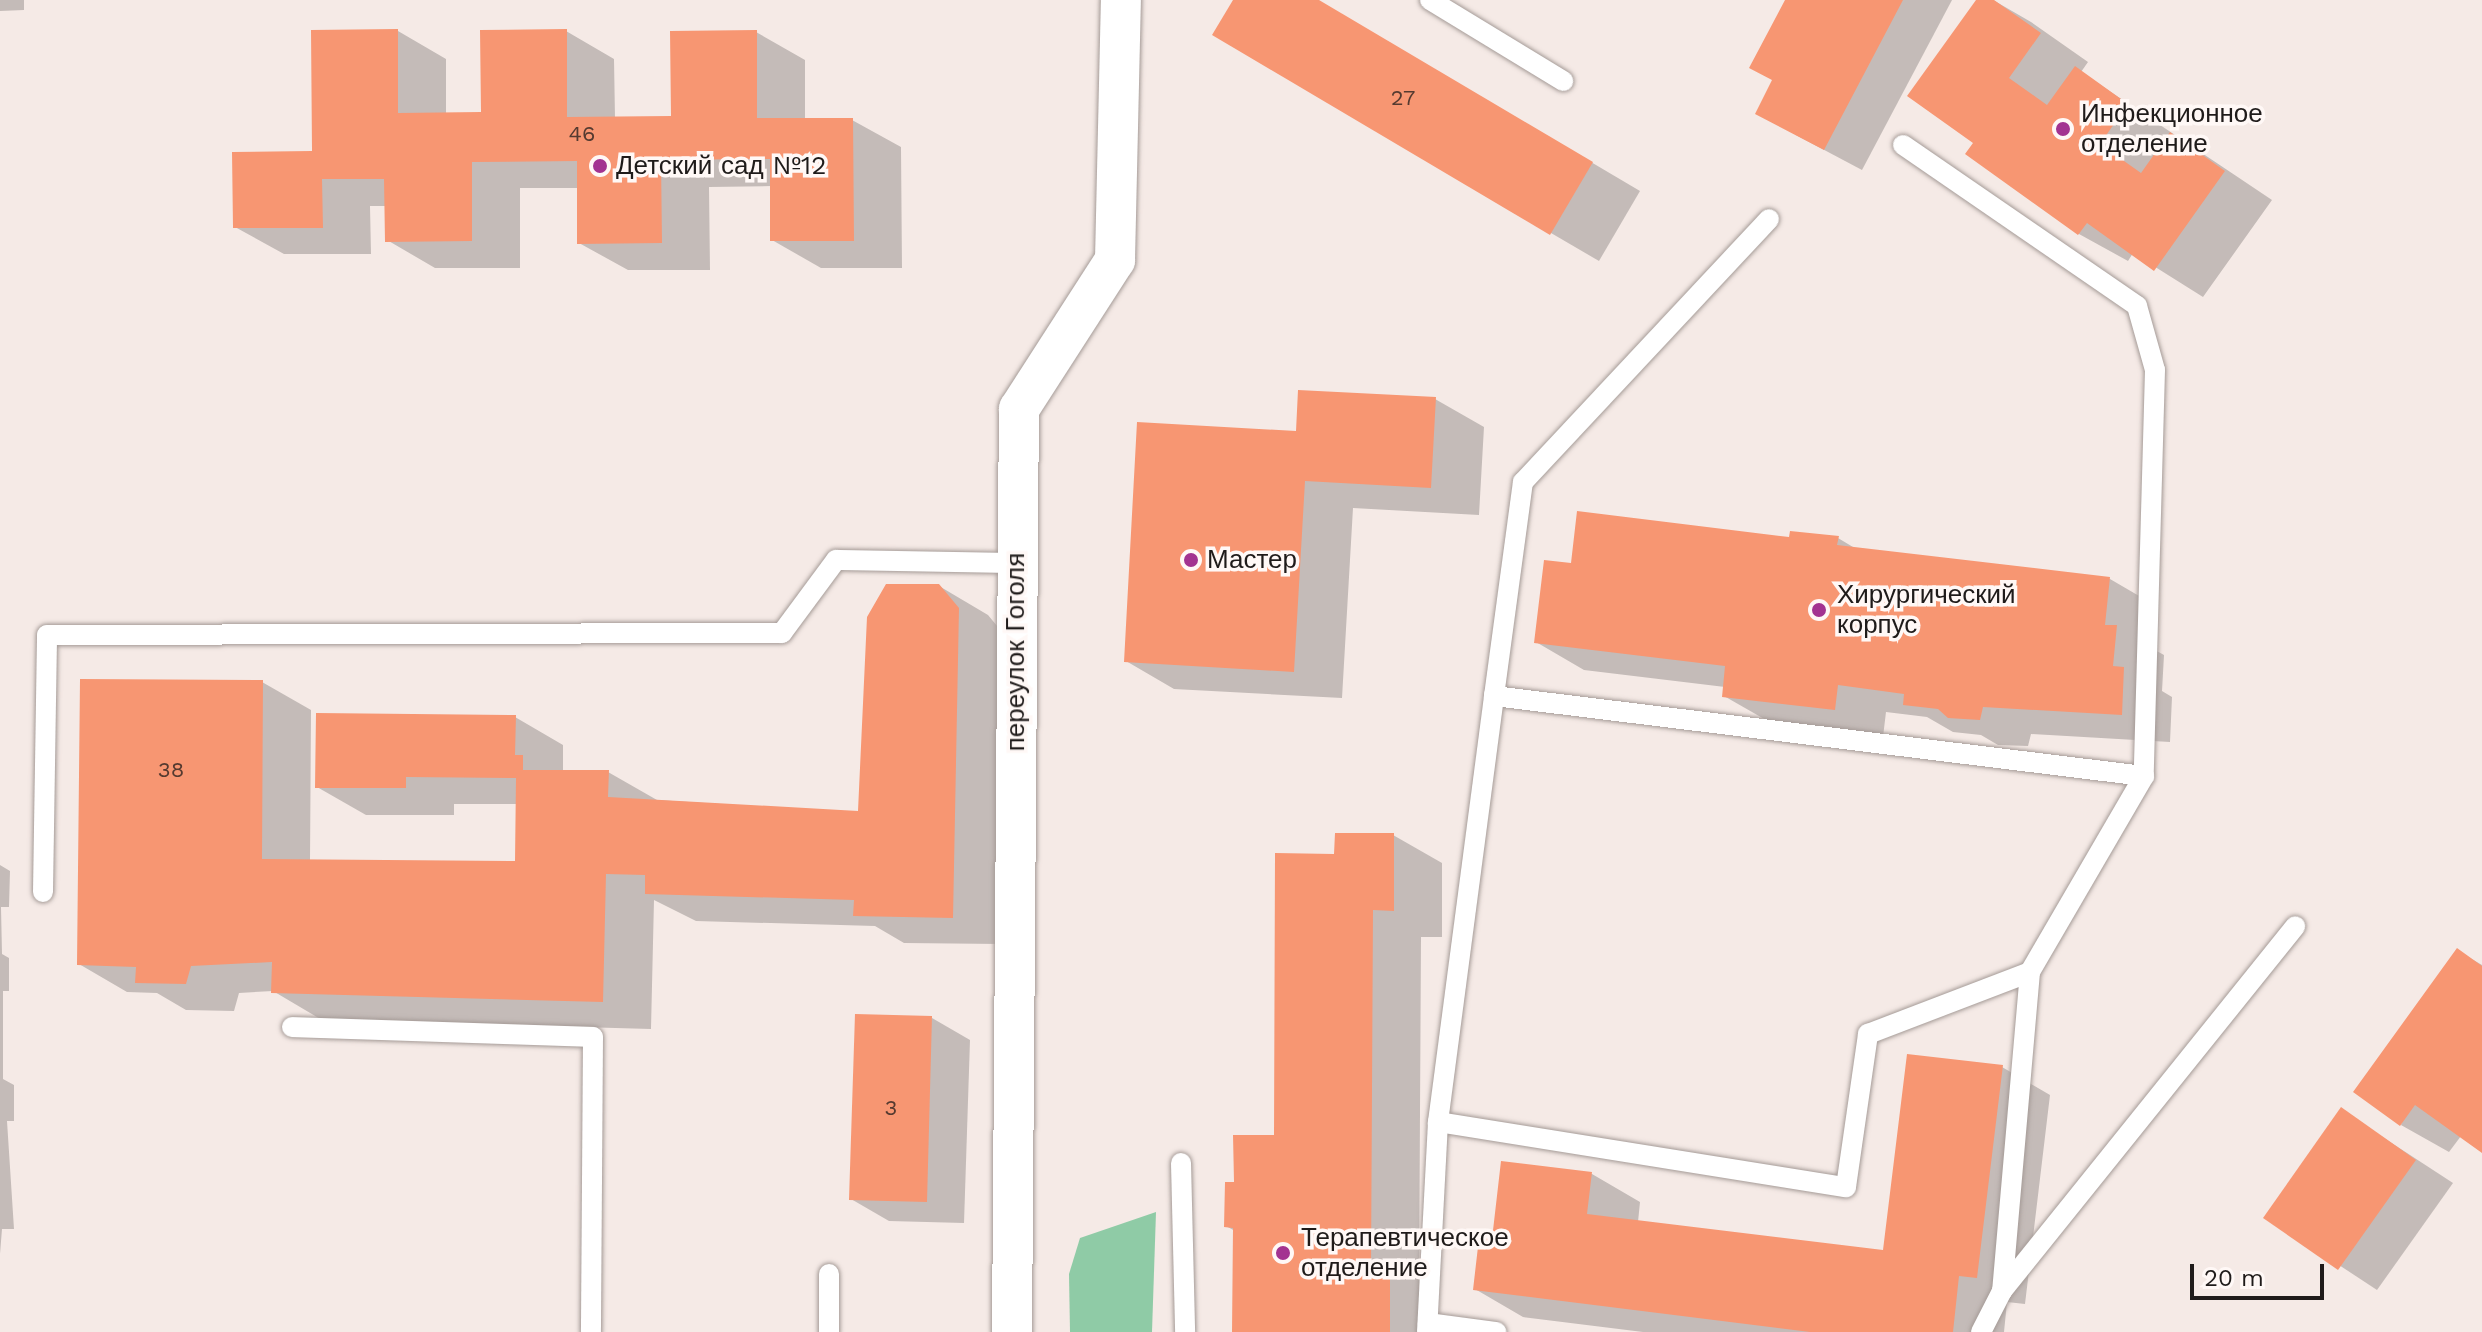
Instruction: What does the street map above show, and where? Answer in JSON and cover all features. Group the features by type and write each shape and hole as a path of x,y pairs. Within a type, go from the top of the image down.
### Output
{"street":[{"name":"переулок Гоголя","path":"1012,1332 1019,409 1115,260 1121,0"}],"lane":[{"path":"1430,0 1563,81"},
{"path":"1903,145 2137,306 2155,370 2144,776 2030,972 2002,1291"},
{"path":"1496,1332 1428,1328 1438,1122 1523,482 1769,219"},
{"path":"43,892 47,635 782,633 836,560 1016,563"},
{"path":"1494,696 2144,776"},
{"path":"1981,1332 2002,1291 2295,926"},
{"path":"1438,1122 1846,1187 1868,1034 2030,972"},
{"path":"292,1027 593,1037 591,1332"},
{"path":"1181,1163 1185,1332"},
{"path":"829,1274 829,1332"}],"green space":[{"path":"1156,1212 1152,1332 1070,1332 1069,1274 1080,1238"}],"building":[{"path":"1233,0 1319,0 1593,162 1550,235 1212,35"},
{"path":"1785,0 1903,0 1824,150 1755,114 1772,80 1749,68"},
{"path":"1976,0 1994,0 2041,33 2009,78 2047,105 2075,66 2128,104 2100,144 2141,173 2170,132 2225,171 2154,271 2087,223 2078,235 1965,154 1973,143 1907,96"},
{"path":"398,29 398,113 481,112 480,30 567,29 567,117 671,116 670,31 757,30 757,118 853,118 854,241 770,241 770,159 661,160 662,243 577,244 577,161 472,162 472,241 385,242 384,179 322,179 323,228 233,228 232,152 312,151 311,30"},
{"path":"1298,390 1436,397 1431,488 1305,481 1294,672 1124,662 1137,422 1296,431"},
{"path":"1577,511 1789,537 1790,531 1839,536 1837,545 2110,577 2105,625 2117,625 2113,666 2124,667 2122,715 1983,707 1980,720 1948,718 1938,709 1903,705 1904,694 1838,685 1835,710 1722,697 1725,666 1534,643 1544,560 1571,563"},
{"path":"886,584 939,584 959,608 953,918 853,916 854,900 645,894 645,875 606,874 603,1002 271,993 272,962 191,966 186,984 135,983 136,967 77,965 80,679 263,680 262,859 515,861 516,778 406,777 406,788 315,788 316,713 516,715 515,755 523,755 523,770 609,770 608,797 858,811 867,617"},
{"path":"1335,833 1394,833 1394,911 1373,910 1371,1271 1390,1271 1390,1332 1232,1332 1233,1228 1224,1227 1225,1182 1234,1182 1233,1135 1274,1135 1275,853 1334,854"},
{"path":"2457,948 2482,966 2482,1153 2415,1105 2400,1126 2353,1092"},
{"path":"855,1014 932,1016 927,1202 849,1200"},
{"path":"1907,1054 2003,1065 1977,1278 1959,1276 1953,1332 1810,1332 1473,1290 1479,1238 1492,1239 1501,1161 1592,1172 1587,1214 1883,1250"},
{"path":"2341,1107 2416,1160 2338,1270 2263,1218"}],"place":[{"name":"Инфекционное отделение","path":"2063,129"},
{"name":"Детский сад №12","path":"600,166"},
{"name":"Мастер","path":"1191,560"},
{"name":"Хирургический корпус","path":"1819,610"},
{"name":"Терапевтическое отделение","path":"1283,1253"}]}
